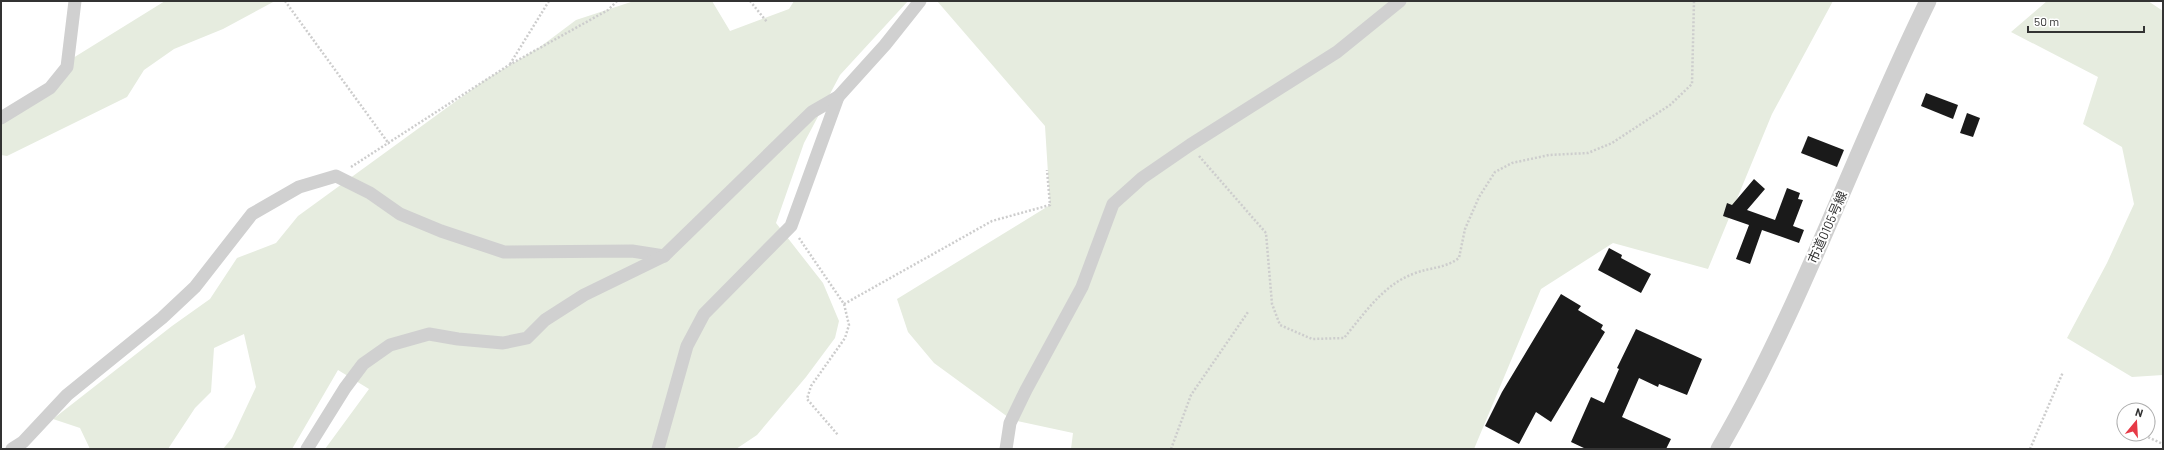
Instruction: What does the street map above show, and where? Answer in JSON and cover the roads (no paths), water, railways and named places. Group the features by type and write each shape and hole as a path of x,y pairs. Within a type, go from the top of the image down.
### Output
{"street":[{"path":"1,118 50,88 67,67 75,1"},
{"path":"307,449 345,388 363,364 390,345 429,334 458,339 503,343 526,338 545,320 584,295 664,256 812,112 838,97 885,45 920,1"},
{"path":"1006,449 1010,423 1026,390 1082,287 1113,204 1142,178 1190,145 1337,52 1400,1"},
{"name":"市道0105号線","path":"1719,449 1744,406 1794,302 1903,52 1928,1"},
{"path":"658,449 687,346 704,314 791,226 838,97"},
{"path":"12,449 23,442 67,395 162,318 195,287 252,214 299,187 336,176 370,193 400,214 441,231 504,252 632,251 664,256"}]}
